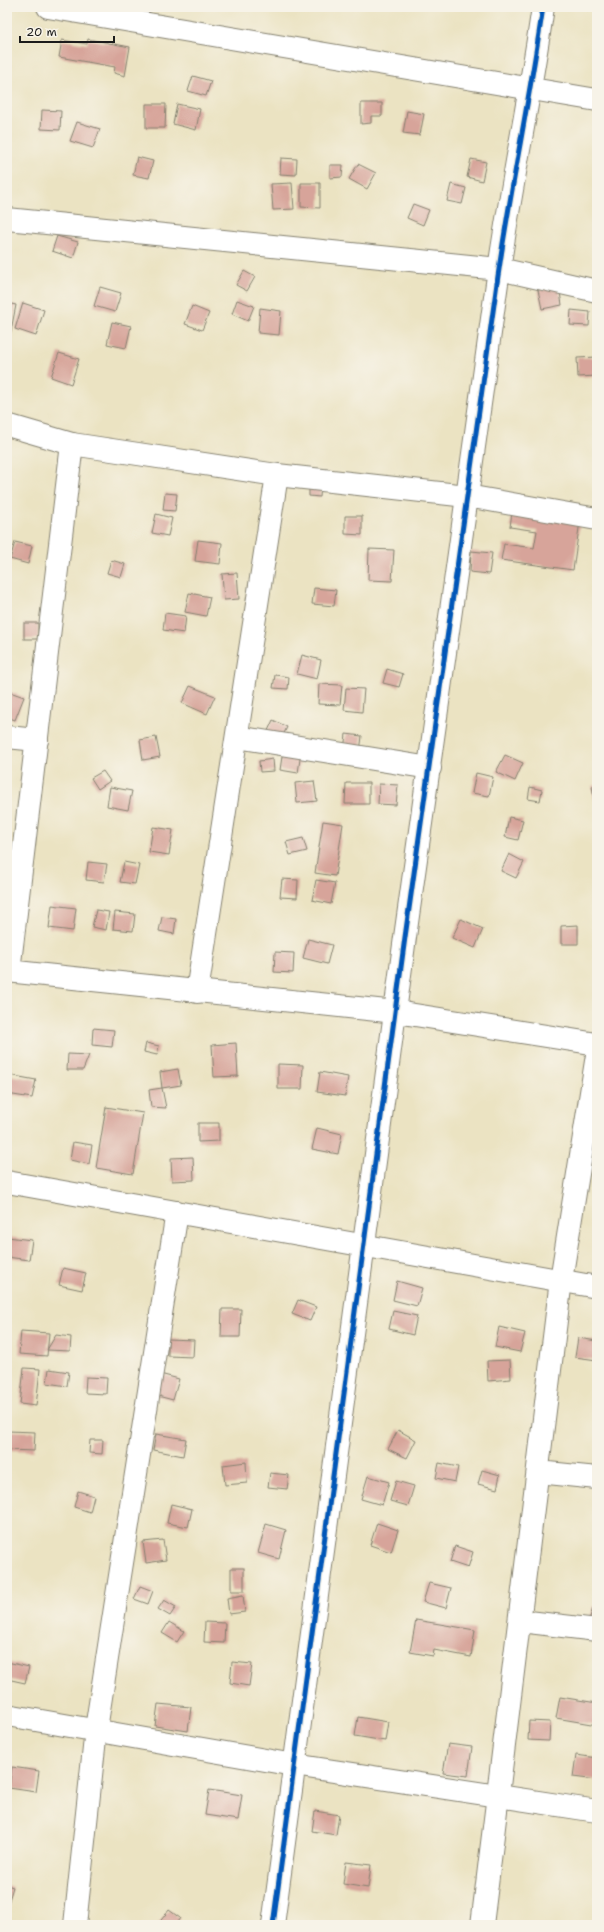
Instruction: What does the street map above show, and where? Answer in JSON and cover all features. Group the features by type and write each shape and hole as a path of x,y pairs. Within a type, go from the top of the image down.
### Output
{"street":[{"path":"48,7 597,100"},
{"path":"273,1925 364,1245 467,496 499,269 531,89 543,7"},
{"path":"7,219 499,269 597,291"},
{"path":"7,425 72,444 277,475 467,496 597,519"},
{"path":"72,444 8,971 396,1012 597,1044"},
{"path":"197,992 277,475"},
{"path":"7,737 37,740"},
{"path":"236,737 430,768"},
{"path":"482,1925 561,1280 597,1054"},
{"path":"7,1182 597,1287"},
{"path":"74,1925 96,1729 176,1212"},
{"path":"538,1472 597,1478"},
{"path":"520,1621 597,1630"},
{"path":"7,1715 96,1729 294,1765 597,1811"}],"building":[{"path":"88,39 130,47 125,76 114,73 115,67 59,57 62,40 87,44"},
{"path":"193,76 211,81 206,96 188,91"},
{"path":"361,103 382,103 382,116 371,116 371,123 361,124"},
{"path":"146,104 166,104 165,128 146,128"},
{"path":"177,104 200,109 196,130 173,124"},
{"path":"42,110 61,111 60,130 41,129"},
{"path":"407,111 424,114 420,135 403,133"},
{"path":"77,122 100,129 93,148 70,141"},
{"path":"137,157 153,161 149,178 133,175"},
{"path":"281,158 297,159 296,175 280,174"},
{"path":"471,159 486,162 482,181 467,177"},
{"path":"358,164 376,173 367,189 349,179"},
{"path":"330,165 343,165 342,177 330,178"},
{"path":"292,183 294,209 273,210 271,184"},
{"path":"301,183 320,183 320,208 301,207"},
{"path":"451,184 466,188 462,204 447,201"},
{"path":"413,204 429,210 423,225 407,218"},
{"path":"57,236 78,242 73,258 52,251"},
{"path":"244,271 255,277 247,291 236,285"},
{"path":"559,286 562,305 542,309 538,290"},
{"path":"100,287 121,293 115,312 94,306"},
{"path":"237,300 254,306 248,321 232,314"},
{"path":"7,303 16,305 8,346 7,346"},
{"path":"23,303 44,310 36,336 15,329"},
{"path":"192,306 209,313 202,330 185,324"},
{"path":"260,308 281,311 279,335 258,333"},
{"path":"571,310 590,312 589,326 570,325"},
{"path":"112,322 131,326 126,348 107,344"},
{"path":"59,353 79,359 71,384 51,377"},
{"path":"597,357 597,376 578,377 577,358"},
{"path":"309,484 321,485 320,497 309,496"},
{"path":"165,493 177,494 175,511 163,510"},
{"path":"512,512 580,521 573,570 501,560 504,544 534,548 537,531 510,527"},
{"path":"156,514 172,518 168,536 152,533"},
{"path":"345,516 362,516 362,535 345,534"},
{"path":"198,540 222,543 220,564 195,561"},
{"path":"15,542 32,546 28,564 10,559"},
{"path":"369,549 394,550 392,581 368,580"},
{"path":"471,551 492,553 489,574 470,572"},
{"path":"111,560 125,564 121,577 107,573"},
{"path":"237,573 239,599 224,600 222,574"},
{"path":"314,588 336,590 334,606 312,604"},
{"path":"189,593 210,597 206,616 185,612"},
{"path":"165,613 186,616 184,633 163,630"},
{"path":"24,623 38,623 38,639 24,639"},
{"path":"302,655 321,660 317,679 297,674"},
{"path":"387,669 403,674 399,687 383,683"},
{"path":"275,675 289,677 288,689 273,688"},
{"path":"319,684 342,685 340,705 318,704"},
{"path":"190,686 215,696 207,714 182,703"},
{"path":"346,688 364,689 362,712 344,710"},
{"path":"7,691 24,697 15,720 7,717"},
{"path":"273,720 287,727 280,742 266,735"},
{"path":"346,734 362,736 360,752 344,750"},
{"path":"156,737 160,757 143,760 140,740"},
{"path":"283,750 301,752 298,773 280,770"},
{"path":"505,755 523,763 515,781 496,772"},
{"path":"273,759 274,771 260,772 259,761"},
{"path":"103,771 110,781 98,789 91,778"},
{"path":"476,773 493,777 489,796 472,793"},
{"path":"314,781 317,801 297,803 295,783"},
{"path":"346,783 369,783 369,804 345,804"},
{"path":"379,784 398,785 396,805 378,804"},
{"path":"597,785 597,799 594,799 592,786"},
{"path":"110,787 132,791 128,810 107,806"},
{"path":"530,787 542,790 540,801 528,799"},
{"path":"509,817 523,820 518,840 505,837"},
{"path":"323,821 343,824 335,876 315,873"},
{"path":"153,827 173,830 169,855 149,852"},
{"path":"303,838 307,851 290,855 286,842"},
{"path":"509,854 524,862 516,878 501,871"},
{"path":"88,862 107,864 104,882 86,880"},
{"path":"124,862 139,865 135,884 120,882"},
{"path":"282,879 298,880 297,898 280,897"},
{"path":"316,880 335,883 331,904 312,900"},
{"path":"52,905 76,908 73,931 49,928"},
{"path":"96,910 109,912 106,930 92,927"},
{"path":"115,912 135,914 133,931 113,929"},
{"path":"162,917 176,919 174,934 159,931"},
{"path":"461,919 483,929 475,948 452,938"},
{"path":"578,925 578,944 561,944 561,926"},
{"path":"308,939 332,945 327,964 303,958"},
{"path":"275,952 294,953 293,973 274,972"},
{"path":"93,1028 114,1030 112,1047 92,1045"},
{"path":"146,1043 159,1046 157,1055 144,1052"},
{"path":"236,1043 238,1076 214,1077 212,1045"},
{"path":"68,1054 89,1055 83,1070 67,1070"},
{"path":"278,1064 303,1065 302,1089 278,1089"},
{"path":"178,1069 181,1085 162,1088 160,1072"},
{"path":"320,1072 348,1077 345,1096 317,1092"},
{"path":"9,1075 36,1080 32,1098 7,1094"},
{"path":"162,1088 166,1108 151,1107 149,1090"},
{"path":"106,1107 143,1113 133,1174 96,1168"},
{"path":"198,1123 219,1123 219,1141 198,1142"},
{"path":"317,1128 342,1134 338,1154 312,1149"},
{"path":"73,1142 92,1145 89,1164 70,1160"},
{"path":"193,1157 194,1180 172,1181 171,1158"},
{"path":"7,1237 32,1240 29,1260 7,1257"},
{"path":"63,1268 86,1273 82,1290 59,1285"},
{"path":"397,1281 422,1288 417,1306 393,1300"},
{"path":"298,1300 316,1307 310,1321 292,1314"},
{"path":"222,1309 241,1309 240,1337 221,1337"},
{"path":"393,1311 417,1316 413,1335 389,1329"},
{"path":"499,1327 525,1333 520,1352 495,1347"},
{"path":"21,1331 49,1333 47,1356 19,1354"},
{"path":"56,1335 71,1337 70,1351 47,1350"},
{"path":"578,1338 597,1341 597,1360 575,1357"},
{"path":"168,1339 194,1340 193,1357 168,1356"},
{"path":"510,1360 511,1379 488,1381 487,1361"},
{"path":"24,1368 40,1369 36,1406 20,1404"},
{"path":"49,1369 69,1372 67,1386 47,1383"},
{"path":"160,1374 179,1379 173,1400 154,1395"},
{"path":"86,1377 107,1378 106,1394 85,1393"},
{"path":"398,1430 416,1440 407,1458 388,1449"},
{"path":"8,1431 35,1432 34,1451 7,1450"},
{"path":"156,1434 186,1439 183,1456 153,1450"},
{"path":"90,1440 103,1440 102,1454 89,1453"},
{"path":"246,1462 247,1483 225,1485 223,1465"},
{"path":"439,1463 458,1467 455,1482 436,1478"},
{"path":"482,1470 500,1475 497,1489 478,1484"},
{"path":"270,1473 289,1475 287,1489 268,1487"},
{"path":"368,1476 389,1482 382,1505 361,1499"},
{"path":"396,1481 414,1486 408,1506 390,1501"},
{"path":"78,1491 94,1496 90,1512 74,1507"},
{"path":"171,1504 192,1509 188,1527 167,1523"},
{"path":"377,1523 398,1530 391,1552 370,1545"},
{"path":"266,1524 286,1530 279,1559 258,1553"},
{"path":"163,1540 166,1560 146,1563 143,1542"},
{"path":"455,1546 473,1552 468,1568 450,1562"},
{"path":"231,1568 244,1568 244,1591 231,1591"},
{"path":"429,1583 451,1588 446,1608 423,1602"},
{"path":"140,1586 153,1591 148,1604 134,1599"},
{"path":"243,1595 245,1612 229,1614 227,1598"},
{"path":"164,1600 176,1607 170,1616 158,1609"},
{"path":"594,1606 597,1607 597,1629 587,1625"},
{"path":"416,1620 475,1630 471,1657 434,1650 433,1656 410,1652"},
{"path":"169,1622 184,1631 177,1642 162,1633"},
{"path":"205,1622 225,1623 224,1643 204,1642"},
{"path":"7,1662 29,1667 25,1683 7,1679"},
{"path":"232,1662 252,1664 249,1686 230,1683"},
{"path":"560,1697 597,1703 597,1725 556,1718"},
{"path":"158,1704 191,1707 188,1731 155,1726"},
{"path":"358,1717 388,1722 385,1741 355,1736"},
{"path":"529,1721 550,1722 549,1741 528,1740"},
{"path":"448,1744 472,1747 468,1776 443,1773"},
{"path":"576,1755 597,1758 597,1780 573,1777"},
{"path":"12,1767 39,1771 36,1792 9,1788"},
{"path":"209,1790 242,1795 238,1820 205,1815"},
{"path":"315,1811 339,1815 336,1835 312,1831"},
{"path":"346,1862 371,1865 368,1888 343,1884"},
{"path":"7,1885 13,1887 7,1907"},
{"path":"169,1910 180,1918 175,1925 158,1924"}],"cycle path":[{"path":"273,1925 439,688 503,242 543,7"}]}
